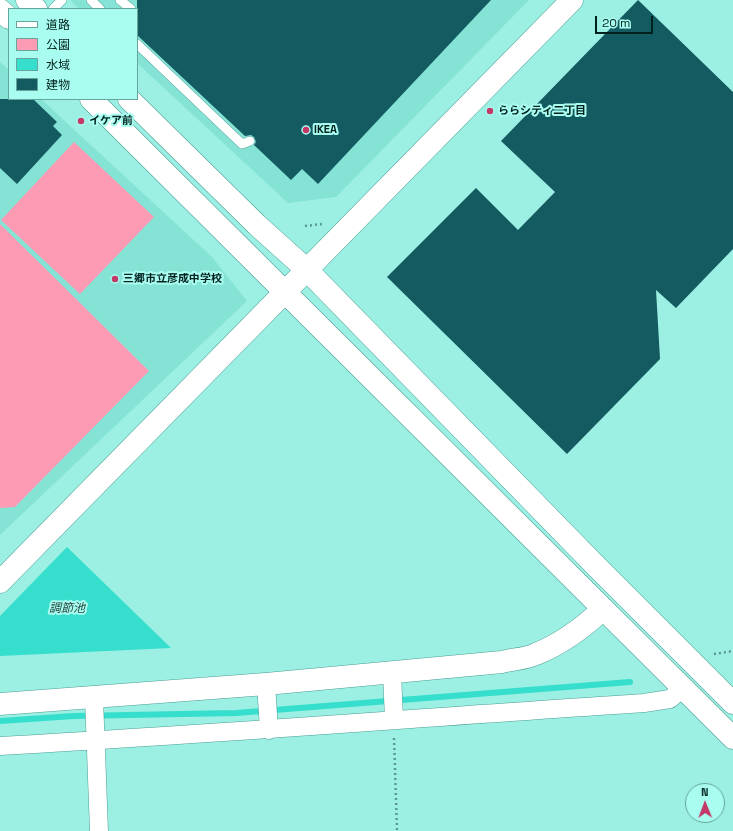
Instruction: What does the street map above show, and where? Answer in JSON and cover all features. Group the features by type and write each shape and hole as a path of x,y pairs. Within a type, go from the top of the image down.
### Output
{"street":[{"path":"1,580 572,0"},
{"path":"0,10 8,17"},
{"path":"92,100 233,241 286,291 602,609 733,738"},
{"path":"130,100 257,224 307,270 594,564 733,703"},
{"path":"0,704 94,703 392,682 535,655 566,639 586,624 602,609"},
{"path":"392,682 394,720"},
{"path":"0,746 269,730 644,703 670,699 683,688"},
{"path":"267,692 269,730"},
{"path":"94,703 99,831"}],"lane":[{"path":"38,5 62,0"},
{"path":"91,0 99,8"},
{"path":"120,0 130,8"},
{"path":"138,45 242,144 250,141"}],"path":[{"path":"714,654 733,651"},
{"path":"394,720 397,831"}],"shaded area":[{"name":"IKEA","path":"70,0 529,0 336,197 288,203 138,64 138,8 78,8"},
{"name":"三郷市立彦成中学校","path":"0,62 8,69 8,100 42,100 212,257 247,301 0,535"}],"green space":[{"path":"74,142 154,217 80,294 1,220"},
{"path":"0,224 149,371 15,507 0,508"}],"water":[{"name":"調節池","path":"67,547 171,648 0,656 0,616"}],"building":[{"name":"IKEA","path":"137,0 491,0 318,184 302,169 291,180 254,145 256,142 254,137 251,135 245,136 138,36"},
{"path":"638,0 733,92 733,249 676,308 656,290 660,359 567,454 387,277 476,188 518,230 555,192 501,141"},
{"path":"0,99 34,100 57,122 53,126 62,135 17,184 0,168"}],"waterway":[{"path":"0,721 74,716 236,713 630,682"}],"place":[{"name":"ららシティ二丁目","path":"490,111"},
{"name":"イケア前","path":"81,121"},
{"name":"IKEA","path":"306,130"},
{"name":"三郷市立彦成中学校","path":"115,279"}]}
